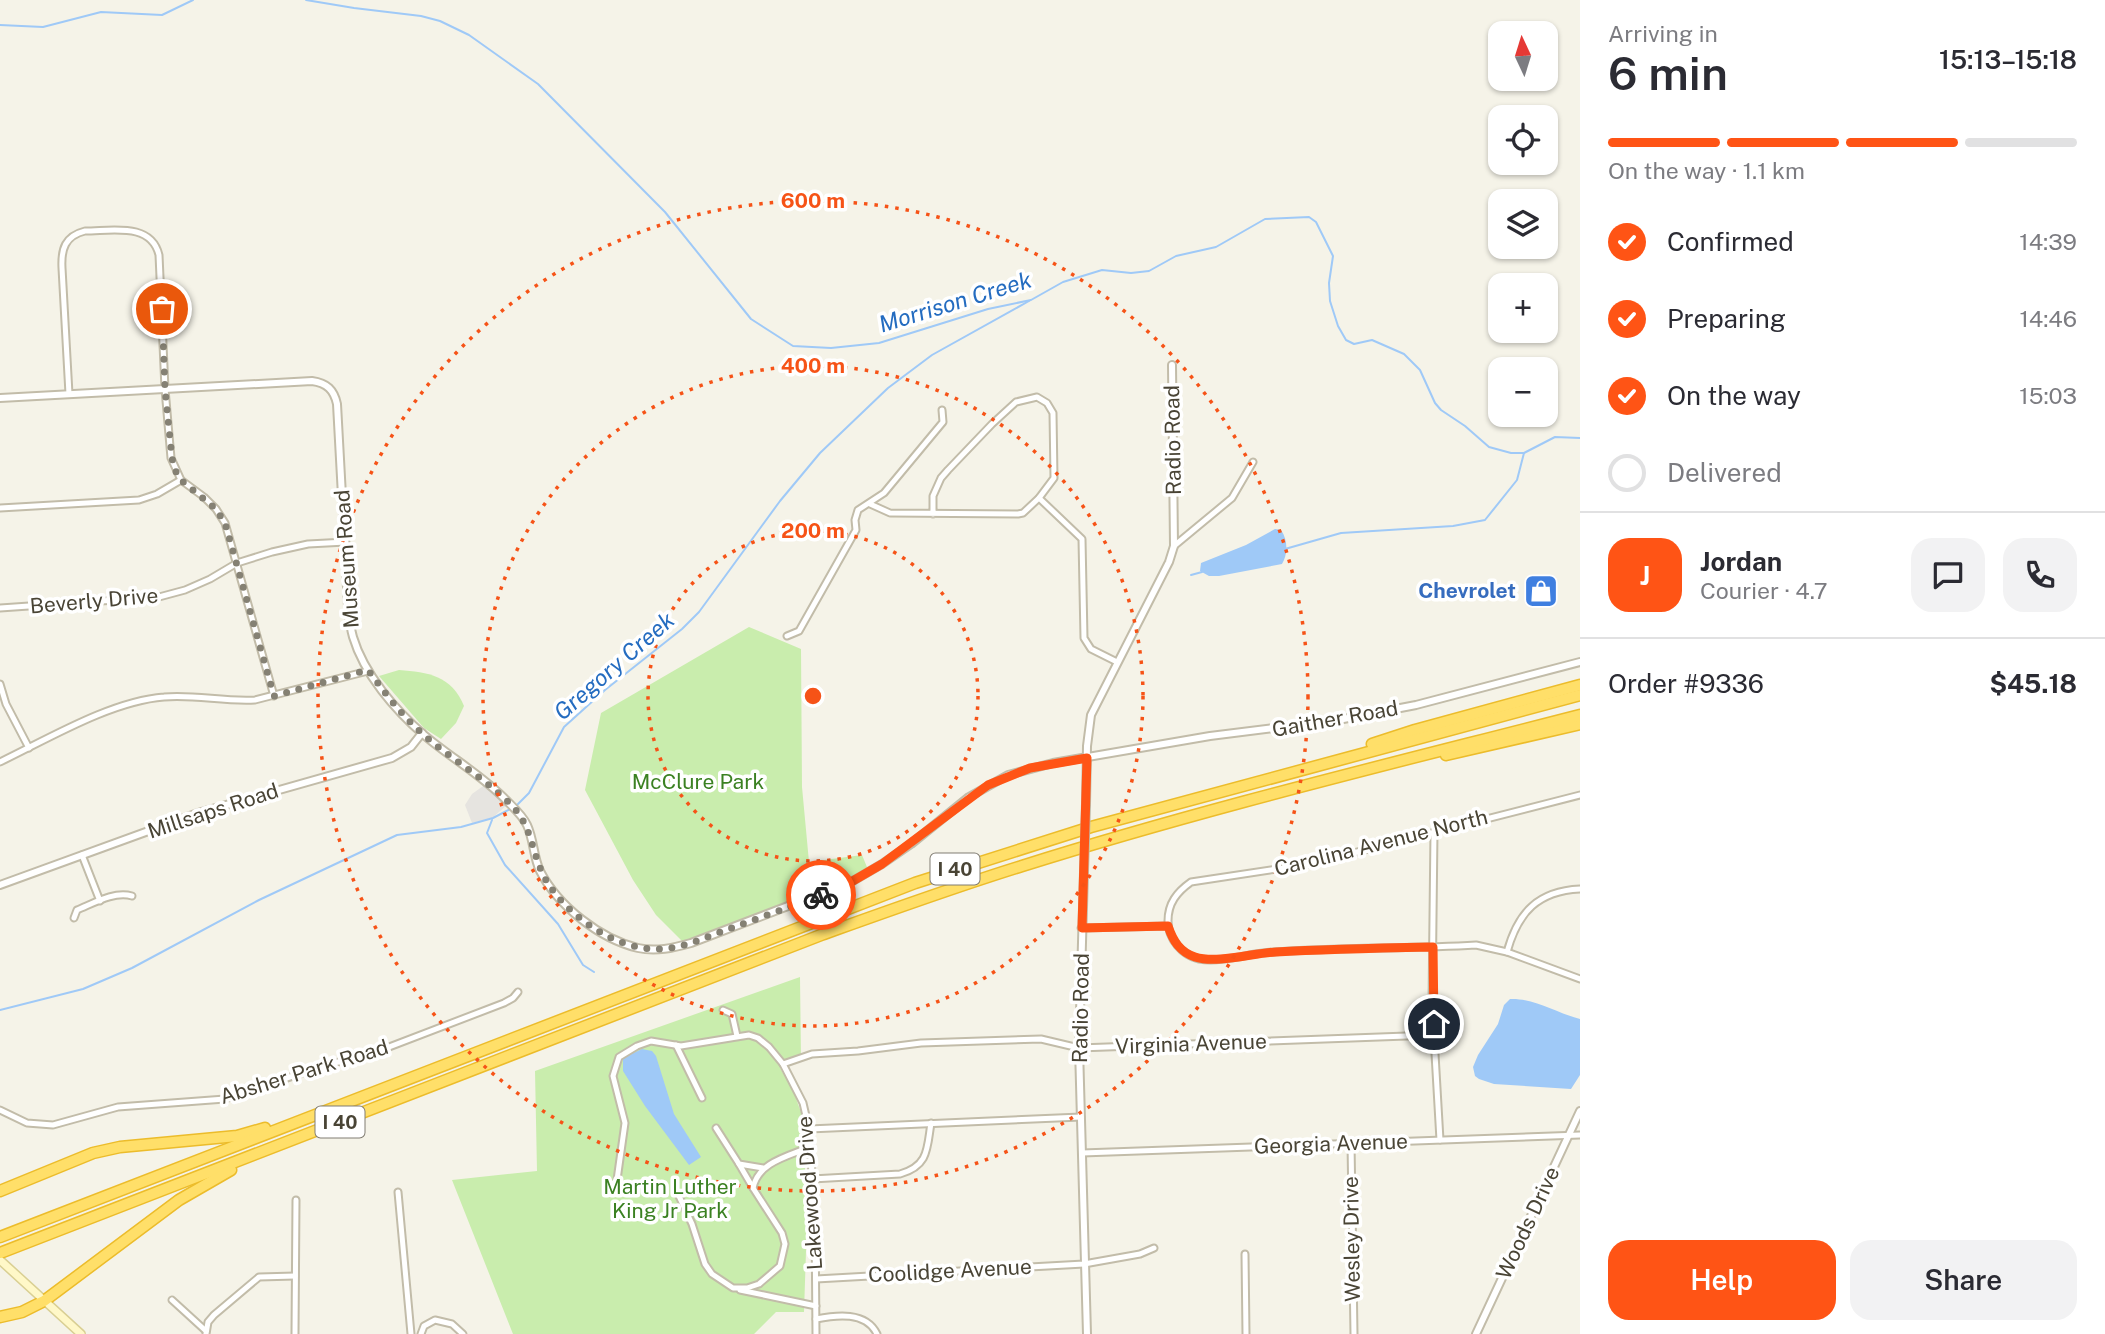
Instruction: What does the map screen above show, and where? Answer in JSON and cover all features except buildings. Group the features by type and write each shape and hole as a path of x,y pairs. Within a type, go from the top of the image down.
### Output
{"highway":[{"path":"1284,774 1415,730 1580,685"},
{"name":"I 40","path":"0,1237 915,883 1056,837 1580,695"},
{"name":"I 40","path":"0,1253 795,945 921,900 1022,866 1220,809 1580,715"},
{"path":"1380,767 1475,750 1580,724"},
{"path":"0,1191 93,1153 120,1147 237,1136 349,1102"},
{"path":"0,1317 22,1312 44,1301 179,1200 280,1145"}],"main road":[{"path":"0,1259 81,1334"}],"street":[{"path":"69,394 61,257 63,247 76,233 85,231 143,232 157,246 159,255 165,389 172,458 181,480 216,509 225,523 259,651 274,696"},
{"name":"Radio Road","path":"1087,1334 1079,1048 1087,758 1091,715 1169,562 1174,546 1172,365"},
{"name":"Museum Road","path":"0,398 312,381 329,387 337,404 351,629 362,660 422,733 483,778 512,806 527,825 533,852 542,874 567,906 578,916 623,943 640,948 665,949 691,943 851,882 903,849 978,791 1009,775 1087,758"},
{"path":"870,504 890,513 933,514 1023,513 1054,478 1053,413 1044,400 1029,397 1016,402 992,424 941,478 933,496 933,514"},
{"path":"787,636 799,631 856,530 858,510 884,493 943,422 942,410"},
{"path":"1174,546 1232,498 1253,462"},
{"path":"0,508 139,500 158,494 181,480"},
{"path":"1039,498 1082,539 1084,638 1091,649 1117,662"},
{"name":"Beverly Drive","path":"0,608 159,597 198,585 237,563 272,552 308,544 346,542"},
{"name":"Gaither Road","path":"1087,758 1210,736 1338,720 1416,705 1580,662"},
{"path":"0,762 112,709 138,701 190,696 235,701 274,696 368,670"},
{"path":"0,684 6,704 29,748"},
{"name":"Millsaps Road","path":"0,885 198,813 392,758 411,747 422,733"},
{"name":"Carolina Avenue North","path":"1168,926 1172,900 1191,882 1298,867 1580,795"},
{"path":"1434,832 1434,1035 1440,1140"},
{"path":"82,855 100,901"},
{"path":"1507,951 1518,921 1529,907 1544,897 1561,891 1580,889"},
{"path":"74,918 77,910 100,901 122,893 132,896"},
{"path":"1082,928 1168,926 1179,947 1188,954 1211,959 1286,951 1476,945 1507,951 1580,979"},
{"name":"Absher Park Road","path":"0,1110 27,1122 53,1125 118,1107 225,1099 323,1066 376,1052 505,1003 518,992"},
{"path":"616,1187 625,1123 613,1076 617,1062 624,1053 651,1041 676,1045 737,1036 732,1014 723,1010"},
{"name":"Lakewood Drive","path":"737,1036 749,1035 758,1038 783,1064 803,1103 809,1129 812,1179 816,1334"},
{"name":"Virginia Avenue","path":"783,1064 812,1054 921,1043 1041,1039 1079,1048 1434,1035"},
{"path":"676,1045 702,1098"},
{"name":"Woods Drive","path":"1476,1334 1580,1111"},
{"path":"809,1129 1081,1117"},
{"path":"812,1179 912,1171 921,1163 927,1152 931,1123"},
{"path":"716,1128 782,1233 785,1244 780,1266 759,1284 747,1288 733,1288"},
{"name":"Georgia Avenue","path":"1082,1153 1580,1135"},
{"name":"Wesley Drive","path":"1351,1143 1354,1334"},
{"path":"739,1164 763,1168 810,1147"},
{"path":"753,1188 763,1168"},
{"path":"398,1192 411,1334"},
{"path":"678,1194 692,1224 705,1264 712,1275 733,1288 816,1306"},
{"path":"295,1334 296,1200"},
{"name":"Coolidge Avenue","path":"816,1279 1084,1264 1140,1254 1154,1248"},
{"path":"1245,1254 1246,1334"},
{"path":"206,1332 208,1322 214,1315 259,1277 295,1276"},
{"path":"765,1277 763,1290 766,1297"},
{"path":"173,1300 206,1332"},
{"path":"816,1319 850,1316 870,1324 877,1334"},
{"path":"421,1334 424,1326 435,1320 452,1324 463,1334"}],"green space":[{"name":"McClure Park","path":"749,627 801,649 802,787 809,862 862,855 869,872 686,945 656,915 633,880 585,790 601,713"},
{"path":"399,670 429,674 446,682 459,696 464,706 456,723 441,739 424,728 379,676"},
{"name":"Martin Luther King Jr Park","path":"800,977 801,1061 780,1068 793,1090 803,1118 807,1221 804,1312 776,1312 754,1334 513,1334 452,1180 537,1171 535,1071"}],"shaded area":[{"path":"486,784 507,805 492,818 472,823 465,805 472,794"}],"water":[{"path":"1275,529 1281,530 1286,543 1282,564 1219,576 1209,576 1200,571 1201,563 1246,545"},
{"path":"1510,999 1537,1003 1580,1019 1580,1075 1571,1089 1494,1084 1475,1076 1473,1067 1478,1055 1498,1024 1504,1005"},
{"path":"642,1049 652,1051 656,1056 674,1114 701,1157 689,1165 645,1106 623,1071 623,1058"}],"waterway":[{"path":"0,25 43,27 101,12 162,15 193,0"},
{"name":"Morrison Creek","path":"306,0 440,21 469,35 538,84 665,212 751,319 793,346 831,348 879,343 988,309 1031,300 1063,282 1102,270 1131,273 1149,271 1176,256 1216,247 1265,219 1309,217 1316,222 1333,256 1329,283 1330,301 1346,340 1354,344 1372,340 1404,354 1420,370 1441,410 1489,447 1511,453 1524,453 1555,437 1580,438"},
{"name":"Gregory Creek","path":"0,1010 83,989 132,968 259,900 397,835 461,827 493,818 516,806 529,793 564,727 699,612 780,501 820,453 888,388 932,355 1029,301"},
{"path":"1285,549 1341,533 1453,526 1485,520 1517,480 1524,453"},
{"path":"1191,575 1202,572"},
{"path":"492,820 487,833 505,865 558,924 583,965 594,972"}],"way so far":[{"path":"162,309 165,389 175,470 181,480 216,509 225,523 259,651 274,696 368,670 424,735 483,778 515,809 527,825 537,864 557,896 578,916 623,943 657,950 674,948 821,895"}],"place":[{"name":"Chevrolet","path":"1541,591"}],"route":[{"path":"821,895 882,864 988,785 1030,768 1087,758 1082,928 1168,926 1179,947 1188,954 1211,959 1273,952 1433,947 1434,1024"}]}
